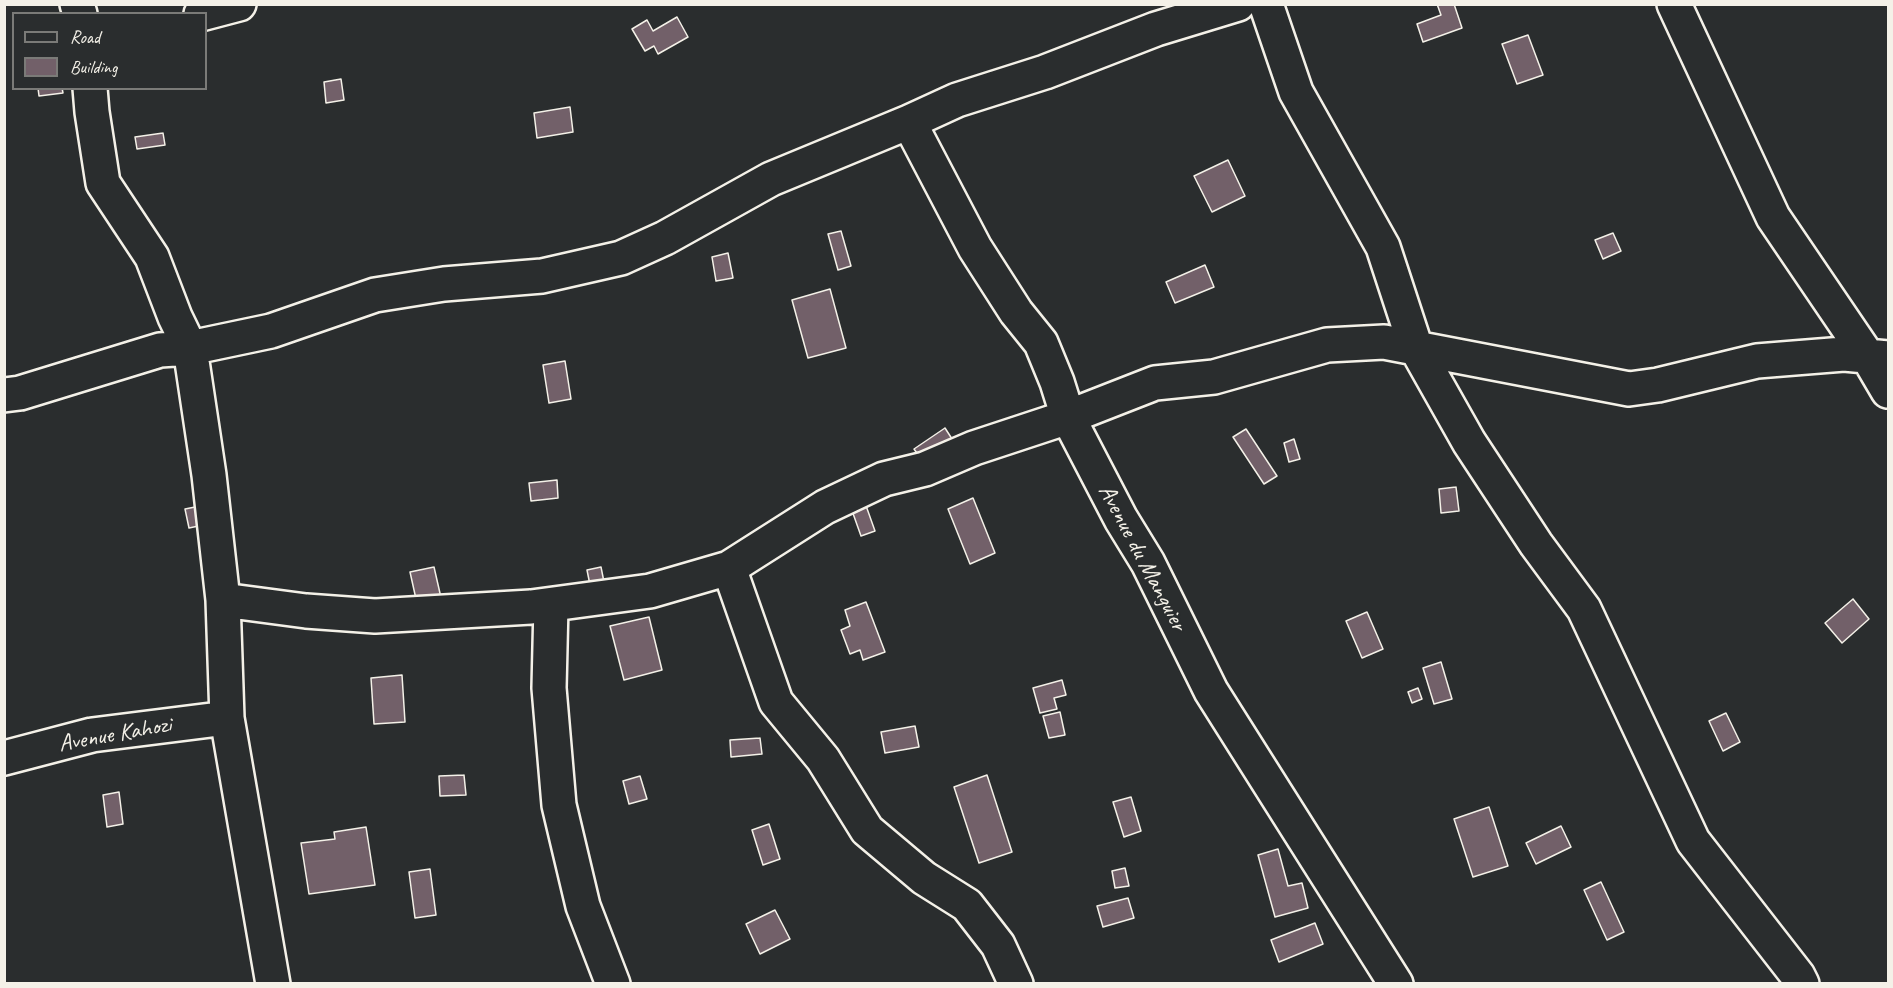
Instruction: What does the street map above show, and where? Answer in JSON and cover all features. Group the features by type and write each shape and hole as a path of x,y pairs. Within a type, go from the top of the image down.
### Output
{"street":[{"path":"207,12 239,4"},
{"path":"4,395 20,393 160,350 190,348 272,332 375,295 444,284 542,276 621,258 665,238 771,179 957,100 1045,72 1156,29 1238,4"},
{"path":"1266,4 1296,93 1383,248 1416,348 1469,442 1536,544 1584,609 1693,841 1802,984"},
{"path":"1674,4 1773,217 1878,358 1888,391"},
{"path":"90,90 104,183 152,257 175,317 190,348 209,475 223,600 227,718 273,984"},
{"name":"Avenue du Manguier","path":"909,122 975,248 1016,312 1041,343 1068,417 1121,519 1148,563 1211,691 1396,984"},
{"path":"223,600 306,611 375,616 550,605 650,591 729,568 825,507 884,479 925,469 974,448 1068,417 1155,383 1214,377 1327,345 1384,342 1629,389 1658,385 1757,361 1844,354 1878,358"},
{"path":"729,568 776,702 823,759 867,830 924,879 968,905 998,945 1016,984"},
{"path":"550,605 549,688 560,805 583,906 613,984"},
{"name":"Avenue Kahozi","path":"4,758 92,735 227,718"}],"building":[{"path":"1437,4 1454,4 1462,28 1423,42 1417,24 1441,15"},
{"path":"677,17 688,37 658,54 654,46 645,51 632,29 647,20 653,31"},
{"path":"1528,35 1543,75 1517,84 1502,44"},
{"path":"341,79 344,100 326,103 324,82"},
{"path":"38,90 62,90 63,93 39,96"},
{"path":"570,107 573,132 537,138 534,113"},
{"path":"163,133 165,145 137,149 135,137"},
{"path":"1228,160 1245,196 1212,212 1194,176"},
{"path":"841,231 851,266 838,270 828,234"},
{"path":"1613,233 1621,251 1603,259 1595,240"},
{"path":"728,253 733,278 716,281 712,257"},
{"path":"1205,265 1214,287 1175,303 1166,282"},
{"path":"830,289 846,348 808,358 792,300"},
{"path":"565,361 571,399 549,403 543,365"},
{"path":"945,428 954,442 924,463 914,449"},
{"path":"1246,429 1277,476 1264,484 1233,437"},
{"path":"1294,439 1300,459 1289,462 1284,443"},
{"path":"557,480 558,498 531,501 529,483"},
{"path":"1456,487 1459,511 1441,513 1439,489"},
{"path":"973,498 995,553 970,564 948,509"},
{"path":"864,500 875,531 861,536 850,505"},
{"path":"205,505 208,524 189,528 185,509"},
{"path":"434,567 442,602 418,608 410,572"},
{"path":"601,567 605,587 591,590 587,570"},
{"path":"1853,599 1869,619 1842,643 1825,623"},
{"path":"866,602 885,652 863,660 860,650 850,654 841,630 850,626 845,610"},
{"path":"1367,612 1383,649 1362,658 1346,621"},
{"path":"649,617 662,670 624,680 610,626"},
{"path":"1441,662 1452,699 1434,704 1423,668"},
{"path":"402,675 405,722 374,724 371,678"},
{"path":"1062,680 1066,695 1054,698 1057,709 1040,713 1033,688"},
{"path":"1418,688 1422,699 1412,703 1408,692"},
{"path":"1060,712 1065,735 1049,738 1043,716"},
{"path":"1726,713 1740,742 1723,751 1709,721"},
{"path":"915,726 919,747 885,753 881,732"},
{"path":"760,738 762,754 731,757 730,740"},
{"path":"464,775 466,795 440,796 439,776"},
{"path":"987,775 1012,852 979,863 954,787"},
{"path":"640,776 647,799 629,804 623,781"},
{"path":"119,792 123,824 107,827 103,795"},
{"path":"1131,797 1141,831 1124,837 1113,802"},
{"path":"1489,807 1508,866 1473,877 1454,819"},
{"path":"769,824 780,859 763,865 752,830"},
{"path":"1561,826 1571,847 1536,864 1526,843"},
{"path":"366,827 375,885 309,894 301,843 335,839 334,832"},
{"path":"1278,849 1288,886 1302,883 1308,908 1275,917 1258,855"},
{"path":"1125,868 1129,886 1115,888 1112,871"},
{"path":"430,869 436,915 415,918 409,872"},
{"path":"1601,882 1624,932 1607,940 1584,890"},
{"path":"1128,898 1134,918 1103,927 1097,906"},
{"path":"775,910 790,939 760,954 746,924"},
{"path":"1315,923 1323,944 1279,962 1271,940"}]}
